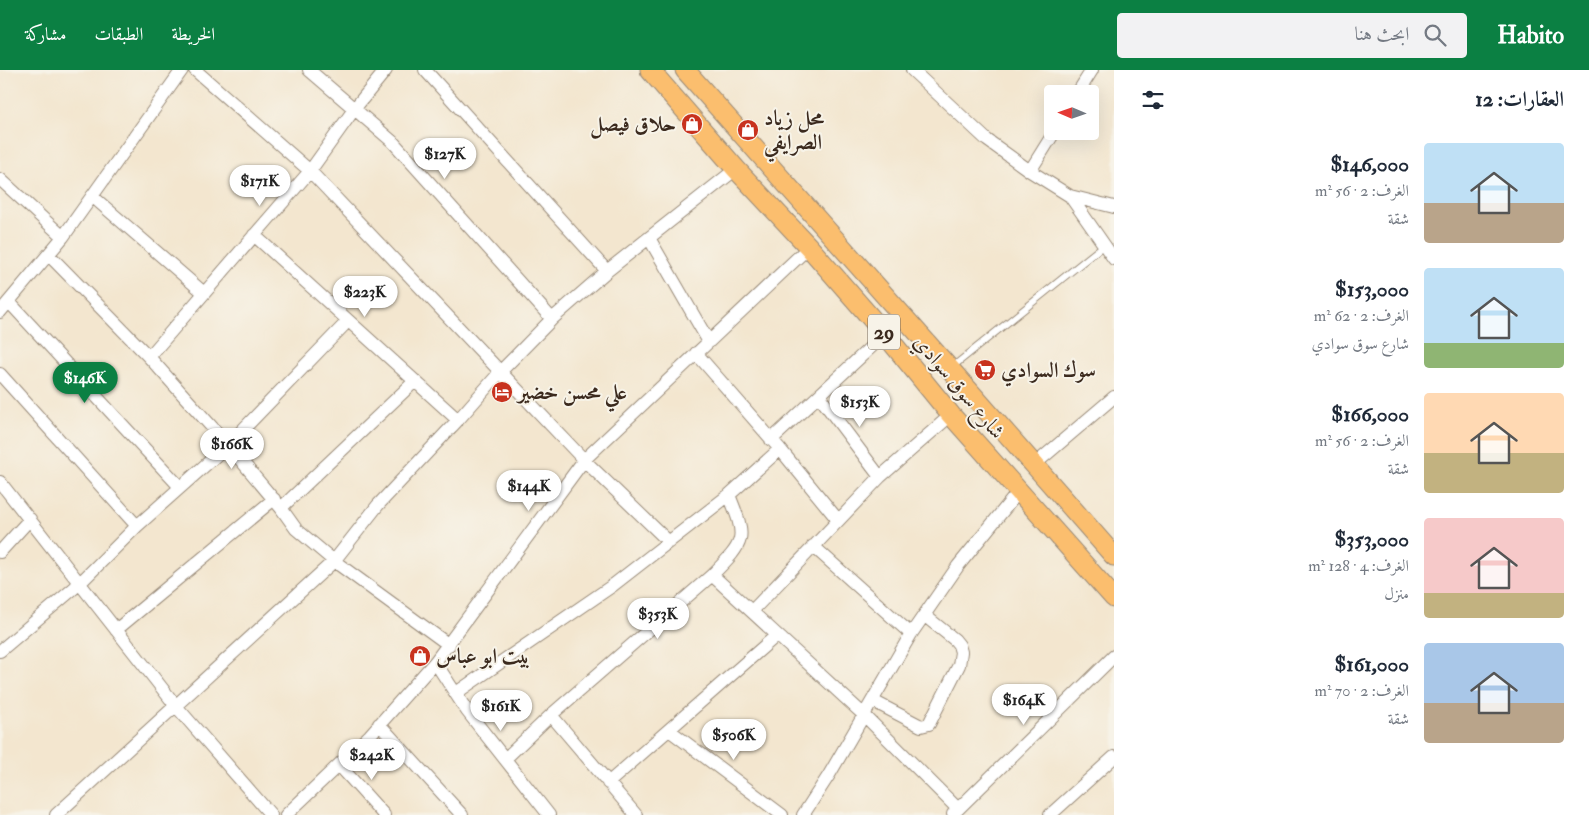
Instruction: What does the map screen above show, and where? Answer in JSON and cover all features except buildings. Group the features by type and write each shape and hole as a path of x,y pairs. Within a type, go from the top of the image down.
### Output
{"main road":[{"name":"شارع سوق سوادي","path":"650,70 736,169 809,247 886,334 951,415 1114,598"},
{"name":"شارع سوق سوادي","path":"685,70 1114,556"},
{"path":"928,387 950,368"}],"street":[{"path":"0,312 63,238 182,70"},
{"path":"195,70 310,171 584,460 669,542"},
{"path":"309,70 392,142 552,319"},
{"path":"149,357 310,171 354,108 386,70"},
{"path":"425,70 607,271"},
{"path":"912,70 987,140 1030,171 1070,196 1114,207"},
{"path":"1083,85 1092,70"},
{"path":"1030,171 1049,140"},
{"path":"56,815 334,561 378,505 501,371 552,319 607,271 736,169"},
{"path":"0,179 63,238"},
{"path":"92,196 204,293"},
{"path":"1070,196 1114,259"},
{"path":"254,235 458,420"},
{"path":"649,238 709,342"},
{"path":"286,815 379,724 435,662 584,460 809,247"},
{"path":"49,255 149,357 228,445 296,530 334,561 449,645"},
{"path":"10,302 180,487"},
{"path":"0,650 79,584 137,526 228,445 348,321"},
{"path":"456,693 612,586 729,495 819,396 886,334"},
{"path":"696,353 776,444 838,520"},
{"path":"0,374 137,526"},
{"path":"116,630 277,504 414,381"},
{"path":"819,396 880,477"},
{"path":"1034,465 1114,397"},
{"path":"752,611 880,477 951,415"},
{"path":"0,482 176,706 271,815"},
{"path":"803,815 873,701 910,634 958,566 1019,491"},
{"path":"505,759 551,715 712,575 734,552 741,538 740,527 729,495"},
{"path":"0,552 30,519"},
{"path":"813,546 910,634"},
{"path":"712,575 864,715 955,812 1114,656"},
{"path":"873,701 921,726 929,724 959,665 961,652 955,640 924,615"},
{"path":"608,783 777,635"},
{"path":"435,662 467,711 549,815"},
{"path":"551,715 636,815"},
{"path":"379,724 462,815"},
{"path":"669,730 782,815"},
{"path":"1050,815 1114,757"},
{"path":"339,764 384,815"}],"lane":[{"path":"950,368 1104,244"}],"place":[{"name":"حلاق فيصل","path":"692,124"},
{"name":"محل زياد الصرايفي","path":"748,130"},
{"name":"سوك السوادي","path":"985,370"},
{"name":"علي محسن خضير","path":"502,392"},
{"name":"بيت ابو عباس","path":"420,656"}]}
